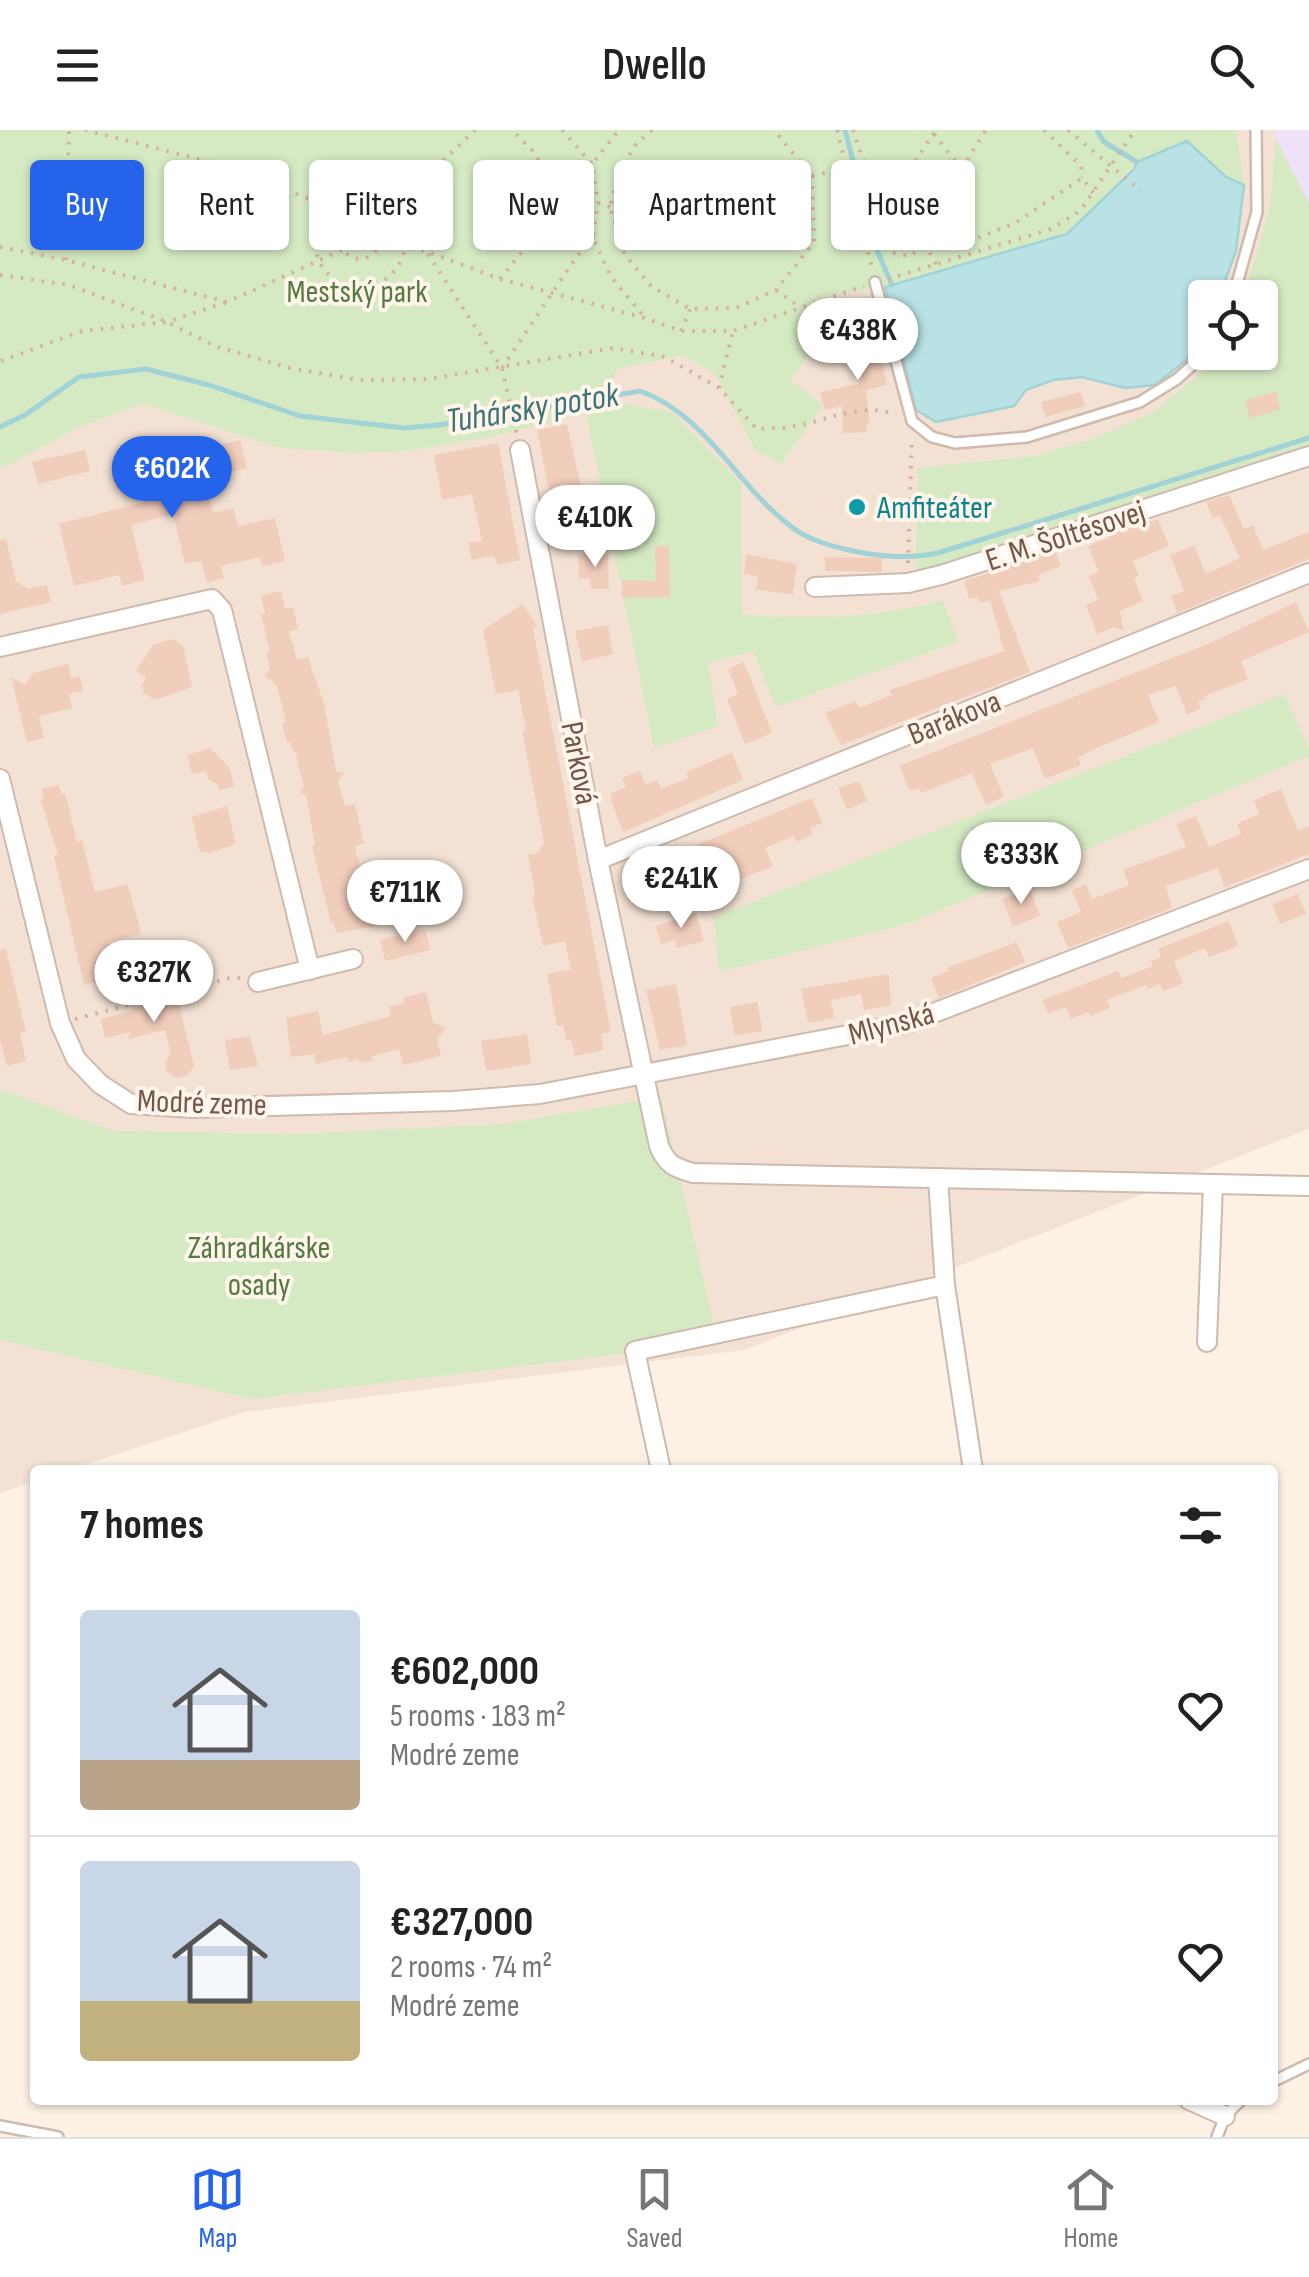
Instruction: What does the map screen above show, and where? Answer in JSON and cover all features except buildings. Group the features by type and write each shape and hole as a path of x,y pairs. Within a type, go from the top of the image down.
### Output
{"street":[{"name":"Parková","path":"520,450 598,860 665,1160 674,1168 693,1173 938,1178"},
{"name":"E. M. Šoltésovej","path":"815,587 908,583 941,575 1307,463"},
{"name":"Barákova","path":"598,860 1309,573"},
{"path":"0,647 212,599 222,610 310,970"},
{"name":"Modré zeme","path":"0,779 60,1023 76,1059 100,1084 131,1104 194,1108 453,1101"},
{"name":"Mlynská","path":"453,1101 540,1094 905,1024 1309,869"},
{"path":"258,982 353,959"},
{"path":"972,1465 945,1285 938,1178 1309,1186"},
{"path":"1207,1342 1213,1184"},
{"path":"660,1465 635,1351 945,1285"},
{"path":"1200,2105 1225,2116"}],"lane":[{"path":"1238,280 1257,212 1256,130"},
{"path":"876,282 912,421 932,437 955,442 1027,437 1140,402 1188,369"},
{"path":"1278,2079 1309,2064"},
{"path":"1216,2137 1225,2116 1235,2105"},
{"path":"0,2126 58,2137"}],"path":[{"path":"66,260 69,130"},
{"path":"84,130 210,162 309,199"},
{"path":"444,160 475,130"},
{"path":"512,130 539,160"},
{"path":"562,130 588,160"},
{"path":"594,162 620,130"},
{"path":"652,130 636,144 619,172 610,208 625,255 651,286 690,309 736,308 776,290 814,242 812,176 774,130"},
{"path":"837,130 845,160"},
{"path":"852,130 861,160"},
{"path":"967,160 986,130"},
{"path":"1044,130 1081,166 1082,178 1094,194"},
{"path":"1068,130 1140,191"},
{"path":"896,276 1051,229 1080,211 1134,130"},
{"path":"916,160 935,132 955,160"},
{"path":"812,176 831,172"},
{"path":"594,177 598,203 594,226"},
{"path":"975,239 1017,222 1082,178"},
{"path":"598,203 610,208"},
{"path":"594,242 611,277 645,318"},
{"path":"0,247 227,302"},
{"path":"319,250 320,260 344,285 360,288 388,277 405,250"},
{"path":"0,361 82,331 166,322 227,302 342,250 351,258 363,260 376,250"},
{"path":"419,250 681,331 733,332 876,282 868,250"},
{"path":"500,278 523,250"},
{"path":"502,368 583,250"},
{"path":"888,250 909,256 919,250"},
{"path":"928,250 936,264"},
{"path":"426,251 502,368 520,450"},
{"path":"0,276 69,285 166,322 216,346 290,368 359,380 428,379 614,348 665,357 719,388 757,428 791,427 841,413 888,412 912,421 908,574"},
{"path":"776,290 802,308"},
{"path":"681,331 690,309"},
{"path":"719,388 733,332"},
{"path":"60,1023 234,977 258,982"}],"shaded area":[{"path":"0,130 1309,130 1309,1129 744,1350 245,1412 83,1465 30,1465 30,1483 0,1493"},
{"path":"1275,130 1309,130 1309,204 1276,139"}],"green space":[{"name":"Mestský park","path":"0,130 1236,130 1244,185 1226,177 1186,142 1137,162 1067,234 885,287 822,296 818,342 790,380 823,405 781,464 755,450 715,374 682,355 619,368 588,412 625,404 672,412 741,483 742,615 844,616 943,600 958,642 776,707 753,651 708,663 718,726 654,748 586,412 496,436 407,451 354,453 281,448 143,404 79,427 0,467"},
{"path":"1276,139 1309,204 1309,452 916,577 918,468 1034,456 1090,440 1153,412 1205,370 1278,370 1278,280 1249,280 1270,207"},
{"path":"1284,694 1309,756 913,922 719,972 714,917"},
{"name":"Záhradkárske osady","path":"0,1089 113,1131 296,1134 504,1124 661,1097 718,1342 251,1399 0,1340"}],"water":[{"path":"1187,141 1226,177 1244,185 1236,251 1225,280 1188,280 1186,360 1155,385 1125,388 1082,377 1053,380 1026,390 1014,406 936,422 916,410 885,287 1067,234 1137,162"}],"waterway":[{"path":"845,130 875,246 892,285"},
{"path":"1097,130 1104,142 1137,162"},
{"name":"Tuhársky potok","path":"0,427 25,415 79,377 146,369 209,385 300,416 404,428 640,391 683,416 796,530 836,547 896,556 938,553 1309,438"}],"place":[{"name":"Amfiteáter","path":"857,507"}]}
